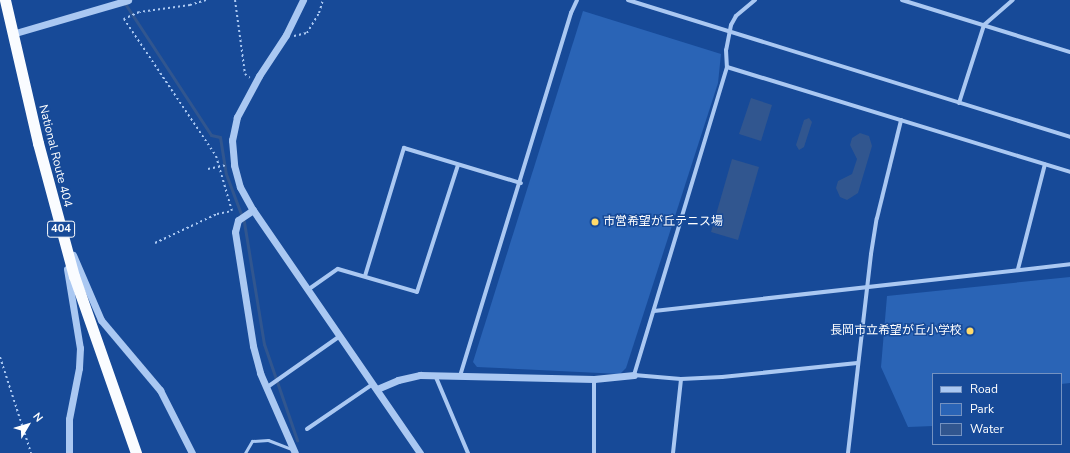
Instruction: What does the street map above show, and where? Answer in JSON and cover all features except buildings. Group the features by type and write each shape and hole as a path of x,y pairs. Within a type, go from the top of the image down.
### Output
{"highway":[{"name":"National Route 404","path":"5,0 53,200 74,276 136,453"}],"street":[{"path":"12,34 128,0"},
{"path":"303,0 286,35 255,83 234,130 234,165 240,187 253,210 309,288 420,453"},
{"path":"460,376 521,183 571,13 577,0"},
{"path":"631,0 729,32 1070,137"},
{"path":"634,375 727,67 729,32 736,16 754,0"},
{"path":"902,0 1070,52"},
{"path":"959,103 984,25 1013,0"},
{"path":"727,67 1070,172"},
{"path":"848,453 857,362 877,218 901,120"},
{"path":"365,276 404,148 521,183"},
{"path":"1018,269 1045,164"},
{"path":"309,288 338,269 417,292 458,165"},
{"path":"53,200 80,348 69,420 69,453"},
{"path":"53,200 81,277 101,320 160,390 192,453"},
{"path":"253,210 238,220 235,232 253,346 266,388 294,451"},
{"path":"654,310 1070,264"},
{"path":"266,388 340,336"},
{"path":"307,429 375,386 398,380 435,375 594,379 634,375 681,379 776,372 857,362"},
{"path":"435,375 468,453"},
{"path":"594,379 594,453"},
{"path":"673,453 681,379"}],"lane":[{"path":"245,453 252,441 268,440 294,451"}],"path":[{"path":"206,0 139,12 124,19 220,166 232,211 238,220"},
{"path":"235,0 245,74 255,83"},
{"path":"286,35 302,36 307,33 319,13 323,0"},
{"path":"208,169 234,165"},
{"path":"155,243 217,214 232,211"},
{"path":"0,356 31,453"}],"green space":[{"name":"市営希望が丘テニス場","path":"583,11 721,54 718,83 626,368 620,374 477,367 473,362"},
{"name":"長岡市立希望が丘小学校","path":"1070,277 1070,383 1062,384 1062,373 932,373 932,426 908,427 881,367 887,296"}],"water":[{"path":"751,98 772,105 761,141 739,134"},
{"path":"809,118 812,122 804,147 799,150 796,145 804,120"},
{"path":"860,133 869,136 872,146 858,193 847,200 840,197 836,188 838,181 852,174 857,159 850,145 852,138"},
{"path":"732,159 759,167 738,240 711,232"}],"waterway":[{"path":"124,2 211,135 220,137 226,174 244,222 264,344 297,440"}],"place":[{"name":"市営希望が丘テニス場","path":"595,222"},
{"name":"長岡市立希望が丘小学校","path":"970,331"}]}
